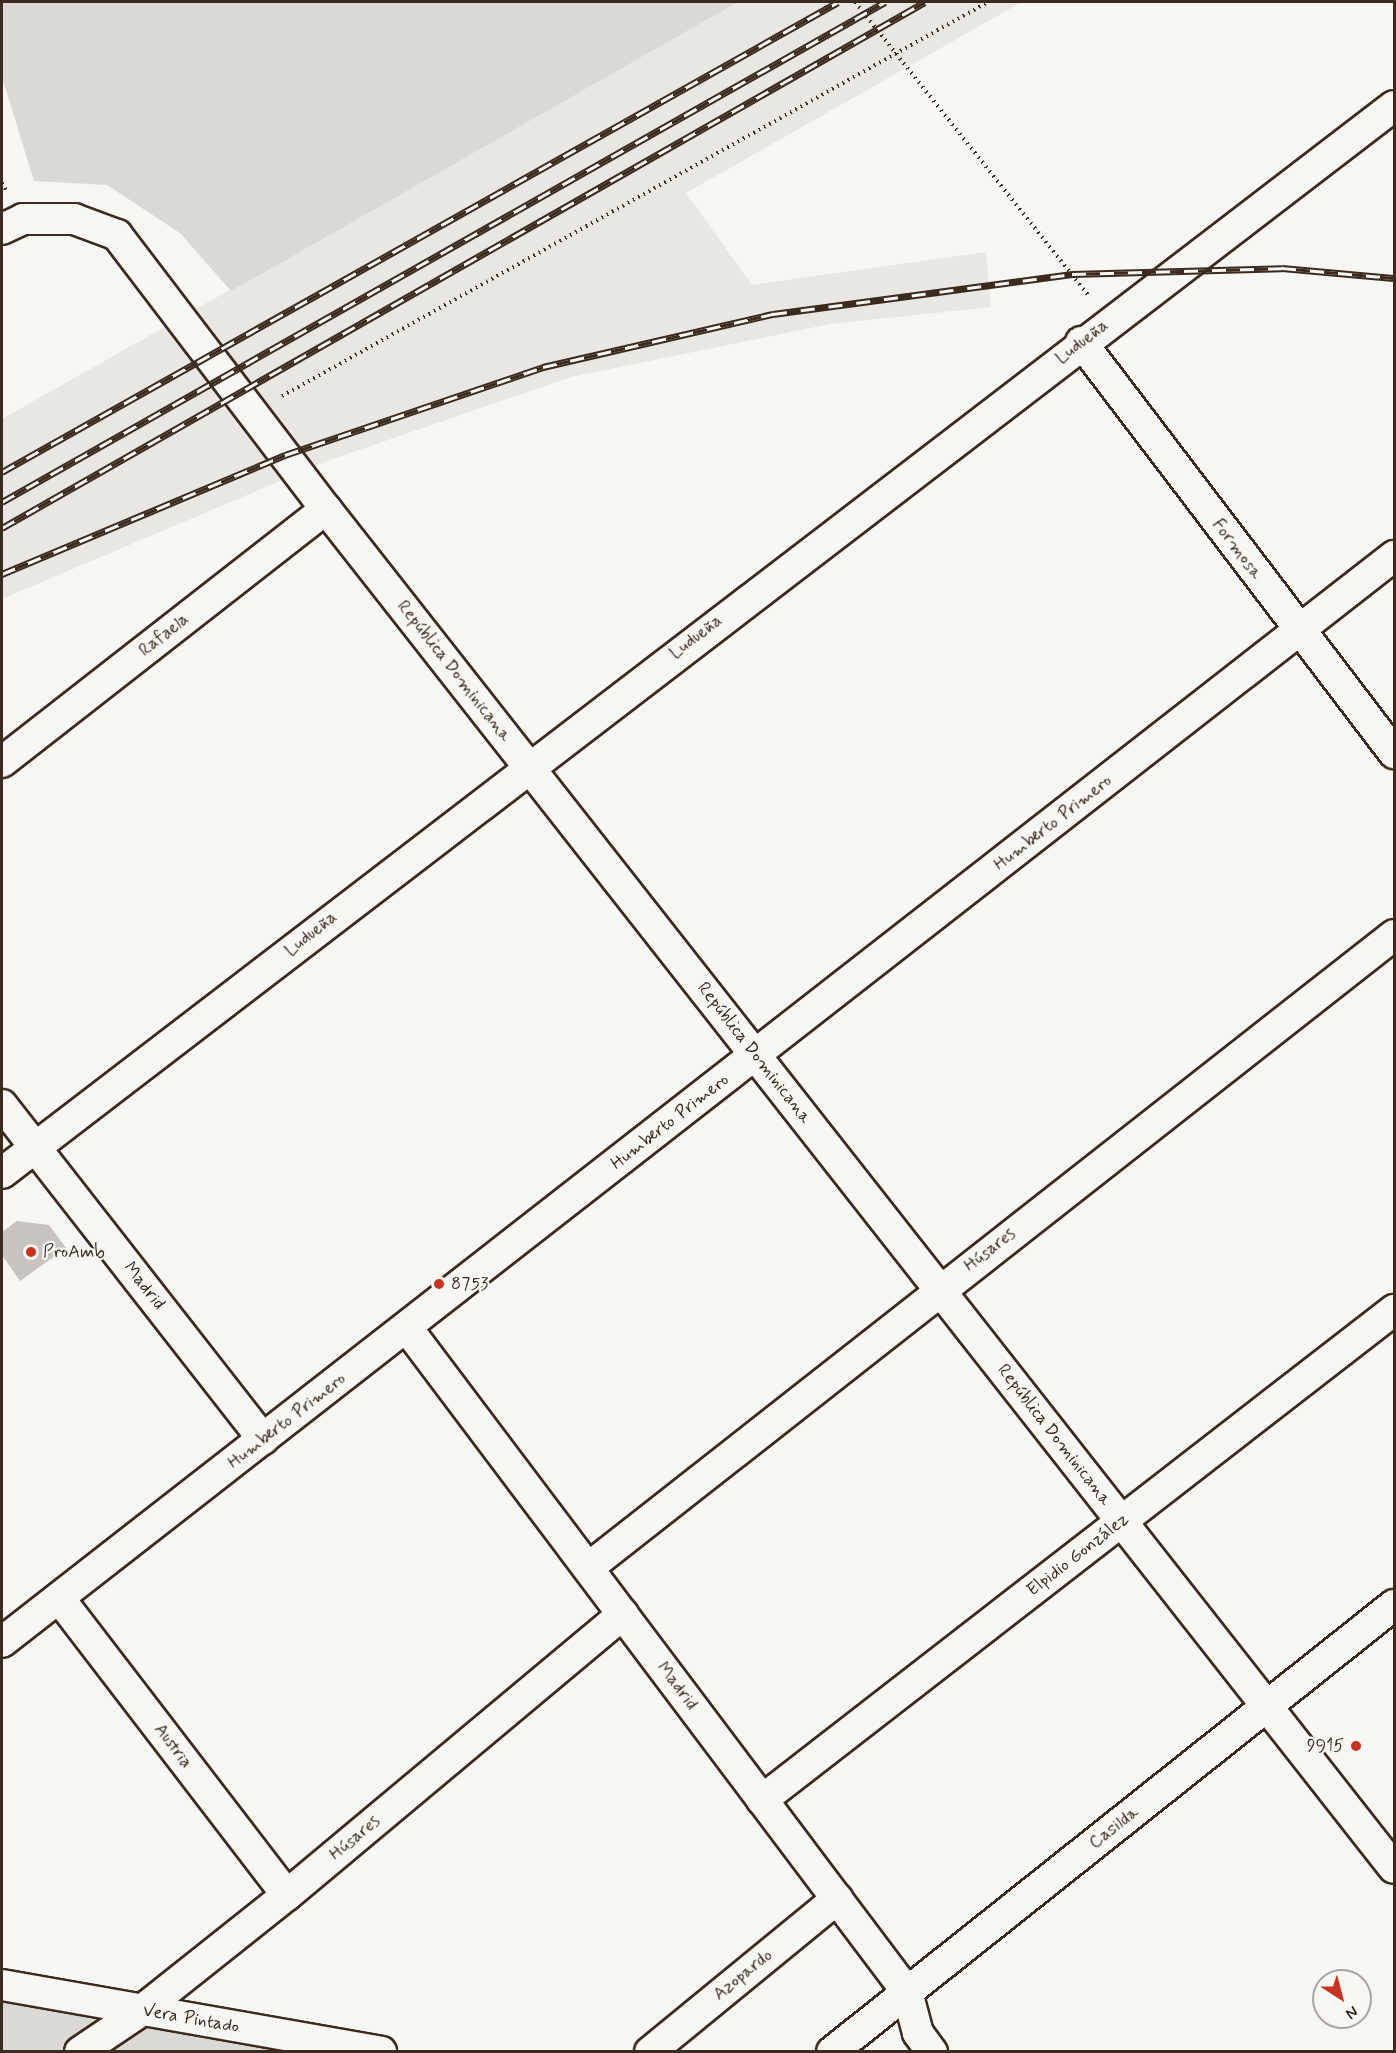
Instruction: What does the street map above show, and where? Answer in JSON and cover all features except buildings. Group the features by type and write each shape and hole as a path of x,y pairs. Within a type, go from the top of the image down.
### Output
{"street":[{"name":"Ludueña","path":"2,1173 1081,342 1395,106"},
{"name":"República Dominicana","path":"2,229 23,219 74,219 117,234 326,509 1395,1868"},
{"name":"Formosa","path":"1081,342 1299,632 1395,753"},
{"name":"Rafaela","path":"2,762 326,509"},
{"name":"Humberto Primero","path":"2,1642 1395,556"},
{"name":"Húsares","path":"588,1568 1395,935"},
{"name":"Madrid","path":"2,1105 263,1439"},
{"name":"Elpidio González","path":"762,1800 1395,1310"},
{"name":"Madrid","path":"407,1328 907,1992 918,2033 932,2052"},
{"name":"Austria","path":"59,1598 287,1895"},
{"name":"Casilda","path":"832,2052 1395,1605"},
{"name":"Húsares","path":"80,2052 141,2011 287,1895 623,1614"},
{"name":"Azopardo","path":"650,2052 837,1899"},
{"name":"Vera Pintado","path":"2,1984 141,2011 381,2052"}],"path":[{"path":"855,2 1110,322"},
{"path":"253,412 988,2"}],"shaded area":[{"path":"2,2 738,2 231,291 180,233 107,185 34,181 2,77"},
{"path":"738,2 1022,2 686,193 752,285 986,252 991,307 830,324 571,377 327,461 2,599 2,419"},
{"path":"2,1985 381,2051 2,2051"}],"railway":[{"path":"2,472 838,2"},
{"path":"2,502 885,2"},
{"path":"2,528 925,2"},
{"path":"2,574 285,455 543,367 773,314 1072,274 1282,268 1394,278"}],"place":[{"name":"ProAmb","path":"31,1252"},
{"name":"8753","path":"439,1284"},
{"name":"9915","path":"1356,1746"}]}
